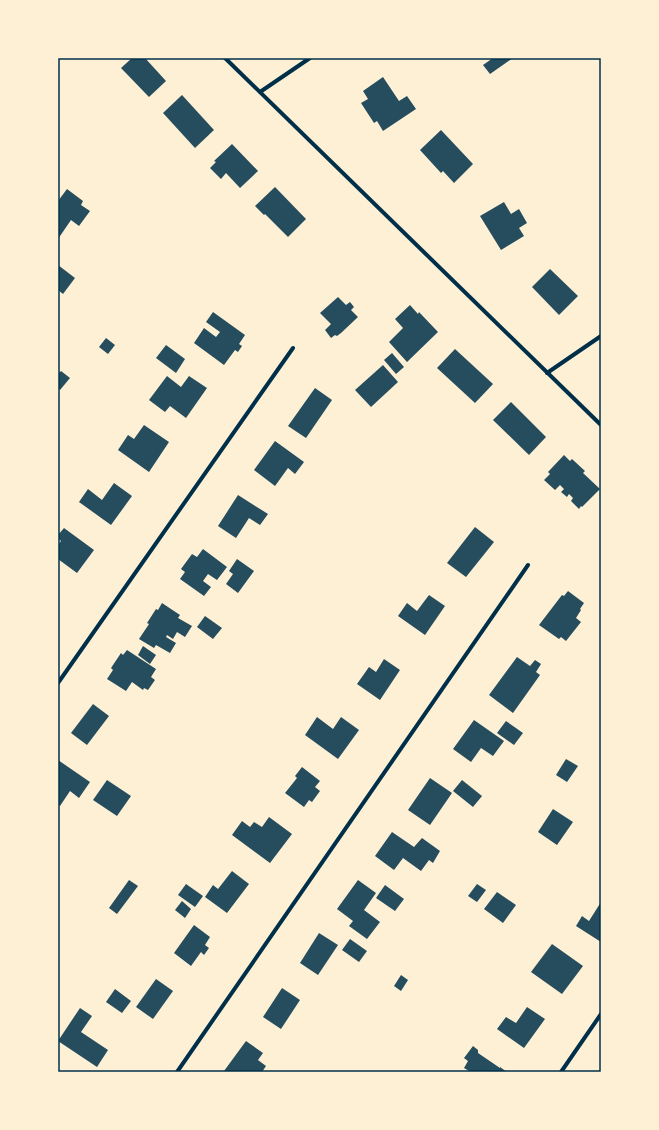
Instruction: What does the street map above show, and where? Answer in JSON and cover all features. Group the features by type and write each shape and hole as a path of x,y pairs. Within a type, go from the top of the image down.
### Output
{"street":[{"path":"224,58 601,425"},
{"path":"260,92 310,58"},
{"path":"548,373 601,336"},
{"path":"58,683 293,348"},
{"path":"177,1072 528,565"},
{"path":"560,1072 601,1014"}],"building":[{"path":"132,58 145,58 166,81 149,97 121,68"},
{"path":"493,58 513,58 490,74 483,65"},
{"path":"383,77 399,101 407,96 416,109 383,131 377,121 374,123 361,103 368,99 363,91"},
{"path":"182,95 214,130 195,148 163,113"},
{"path":"441,130 473,164 454,183 443,171 441,173 420,150"},
{"path":"232,144 258,171 240,188 226,173 221,179 210,168 216,162 214,161"},
{"path":"275,187 306,219 288,237 255,206"},
{"path":"67,189 83,201 81,205 90,211 79,226 71,220 58,239 58,201"},
{"path":"504,202 511,214 519,209 527,223 519,228 524,236 501,250 480,216"},
{"path":"58,265 75,278 63,294 58,290"},
{"path":"550,269 578,296 559,315 532,287"},
{"path":"338,297 346,305 350,302 354,307 351,310 358,317 341,333 331,338 325,330 331,324 320,313"},
{"path":"410,305 418,314 419,312 438,332 407,362 389,342 403,328 395,319"},
{"path":"213,312 245,335 239,344 242,346 238,352 235,350 224,365 194,343 204,328 216,337 220,332 206,322"},
{"path":"106,338 115,345 108,354 99,347"},
{"path":"166,345 185,359 176,373 156,358"},
{"path":"455,349 493,384 475,403 437,368"},
{"path":"392,353 404,367 396,374 384,360"},
{"path":"383,365 398,382 371,407 355,390"},
{"path":"61,371 70,378 60,390 58,388 58,374"},
{"path":"167,376 181,387 189,376 207,388 186,418 170,406 165,412 149,400"},
{"path":"315,388 332,400 306,438 288,426"},
{"path":"511,402 546,437 529,455 493,420"},
{"path":"144,425 169,442 149,472 118,450 128,435 134,439"},
{"path":"275,441 304,462 295,474 288,468 275,486 254,470"},
{"path":"564,455 570,461 572,459 585,471 583,473 600,489 579,509 571,501 573,498 569,494 567,497 561,492 564,489 560,485 555,490 544,480 550,474 548,472"},
{"path":"114,483 132,496 111,525 79,502 88,489 102,500"},
{"path":"238,495 268,514 260,525 249,518 236,538 218,526"},
{"path":"475,527 494,542 466,577 447,563"},
{"path":"64,528 94,550 77,573 58,559 58,545 61,541 58,538 58,535"},
{"path":"203,549 227,567 217,580 208,574 203,581 211,587 204,596 180,579 185,572 181,569 192,554 197,557"},
{"path":"237,559 254,571 238,593 226,584 233,574 229,571"},
{"path":"568,591 584,603 576,618 581,622 566,641 561,637 559,639 539,625 562,595 564,596"},
{"path":"429,595 445,606 425,635 398,616 407,603 417,611"},
{"path":"162,603 180,615 178,618 192,626 185,637 177,632 173,639 167,635 166,637 176,643 170,653 156,645 154,648 139,639 149,624 147,623"},
{"path":"205,616 222,628 213,639 197,627"},
{"path":"143,646 156,655 150,664 138,655"},
{"path":"127,650 156,669 151,677 155,680 148,690 144,688 143,690 132,682 126,691 107,679 113,670 111,668 121,653 123,655"},
{"path":"517,657 530,666 535,660 541,664 536,672 540,675 513,713 489,695"},
{"path":"384,659 400,670 380,700 357,684 369,667 376,672"},
{"path":"93,704 109,716 87,745 71,733"},
{"path":"317,717 333,729 341,717 359,730 338,759 305,735"},
{"path":"474,720 504,741 493,756 481,748 471,762 453,749"},
{"path":"506,721 523,733 514,745 497,733"},
{"path":"566,759 578,766 567,782 556,775"},
{"path":"58,760 90,782 79,798 70,791 60,806 58,805"},
{"path":"302,767 320,781 315,787 320,791 312,802 309,800 304,807 285,793 297,778 295,776"},
{"path":"430,778 452,793 430,825 408,810"},
{"path":"107,780 131,796 117,816 93,800"},
{"path":"462,780 482,796 473,807 453,791"},
{"path":"553,809 573,822 557,845 538,832"},
{"path":"269,817 292,834 270,863 232,835 242,821 250,827 254,822 262,827"},
{"path":"392,832 414,847 422,838 440,851 433,863 429,860 421,871 403,858 394,870 375,856"},
{"path":"232,871 249,884 227,913 205,897 213,885 218,889"},
{"path":"129,880 138,886 117,914 109,908"},
{"path":"358,880 376,893 364,910 380,922 367,939 349,926 353,921 337,909"},
{"path":"186,884 203,896 195,907 178,895"},
{"path":"477,884 486,890 477,902 468,896"},
{"path":"385,885 404,899 395,911 376,898"},
{"path":"497,892 516,905 503,923 484,909"},
{"path":"182,901 191,909 185,918 175,910"},
{"path":"601,902 601,942 576,926 582,916 589,921"},
{"path":"194,925 210,937 205,945 209,948 204,955 201,952 191,966 174,953"},
{"path":"319,933 338,945 318,975 300,963"},
{"path":"350,939 367,951 359,962 342,950"},
{"path":"552,944 583,966 562,994 531,972"},
{"path":"401,975 408,980 401,991 394,986"},
{"path":"156,979 173,991 153,1019 136,1007"},
{"path":"282,988 300,1000 281,1029 263,1017"},
{"path":"115,989 131,1001 122,1013 106,1002"},
{"path":"527,1007 545,1019 524,1048 497,1029 506,1017 516,1023"},
{"path":"80,1008 92,1016 81,1032 108,1050 97,1067 58,1041"},
{"path":"246,1041 263,1053 258,1060 266,1066 262,1072 225,1072 224,1071"},
{"path":"473,1046 478,1050 478,1053 507,1072 468,1072 469,1071 464,1068 468,1061 464,1058"}]}
